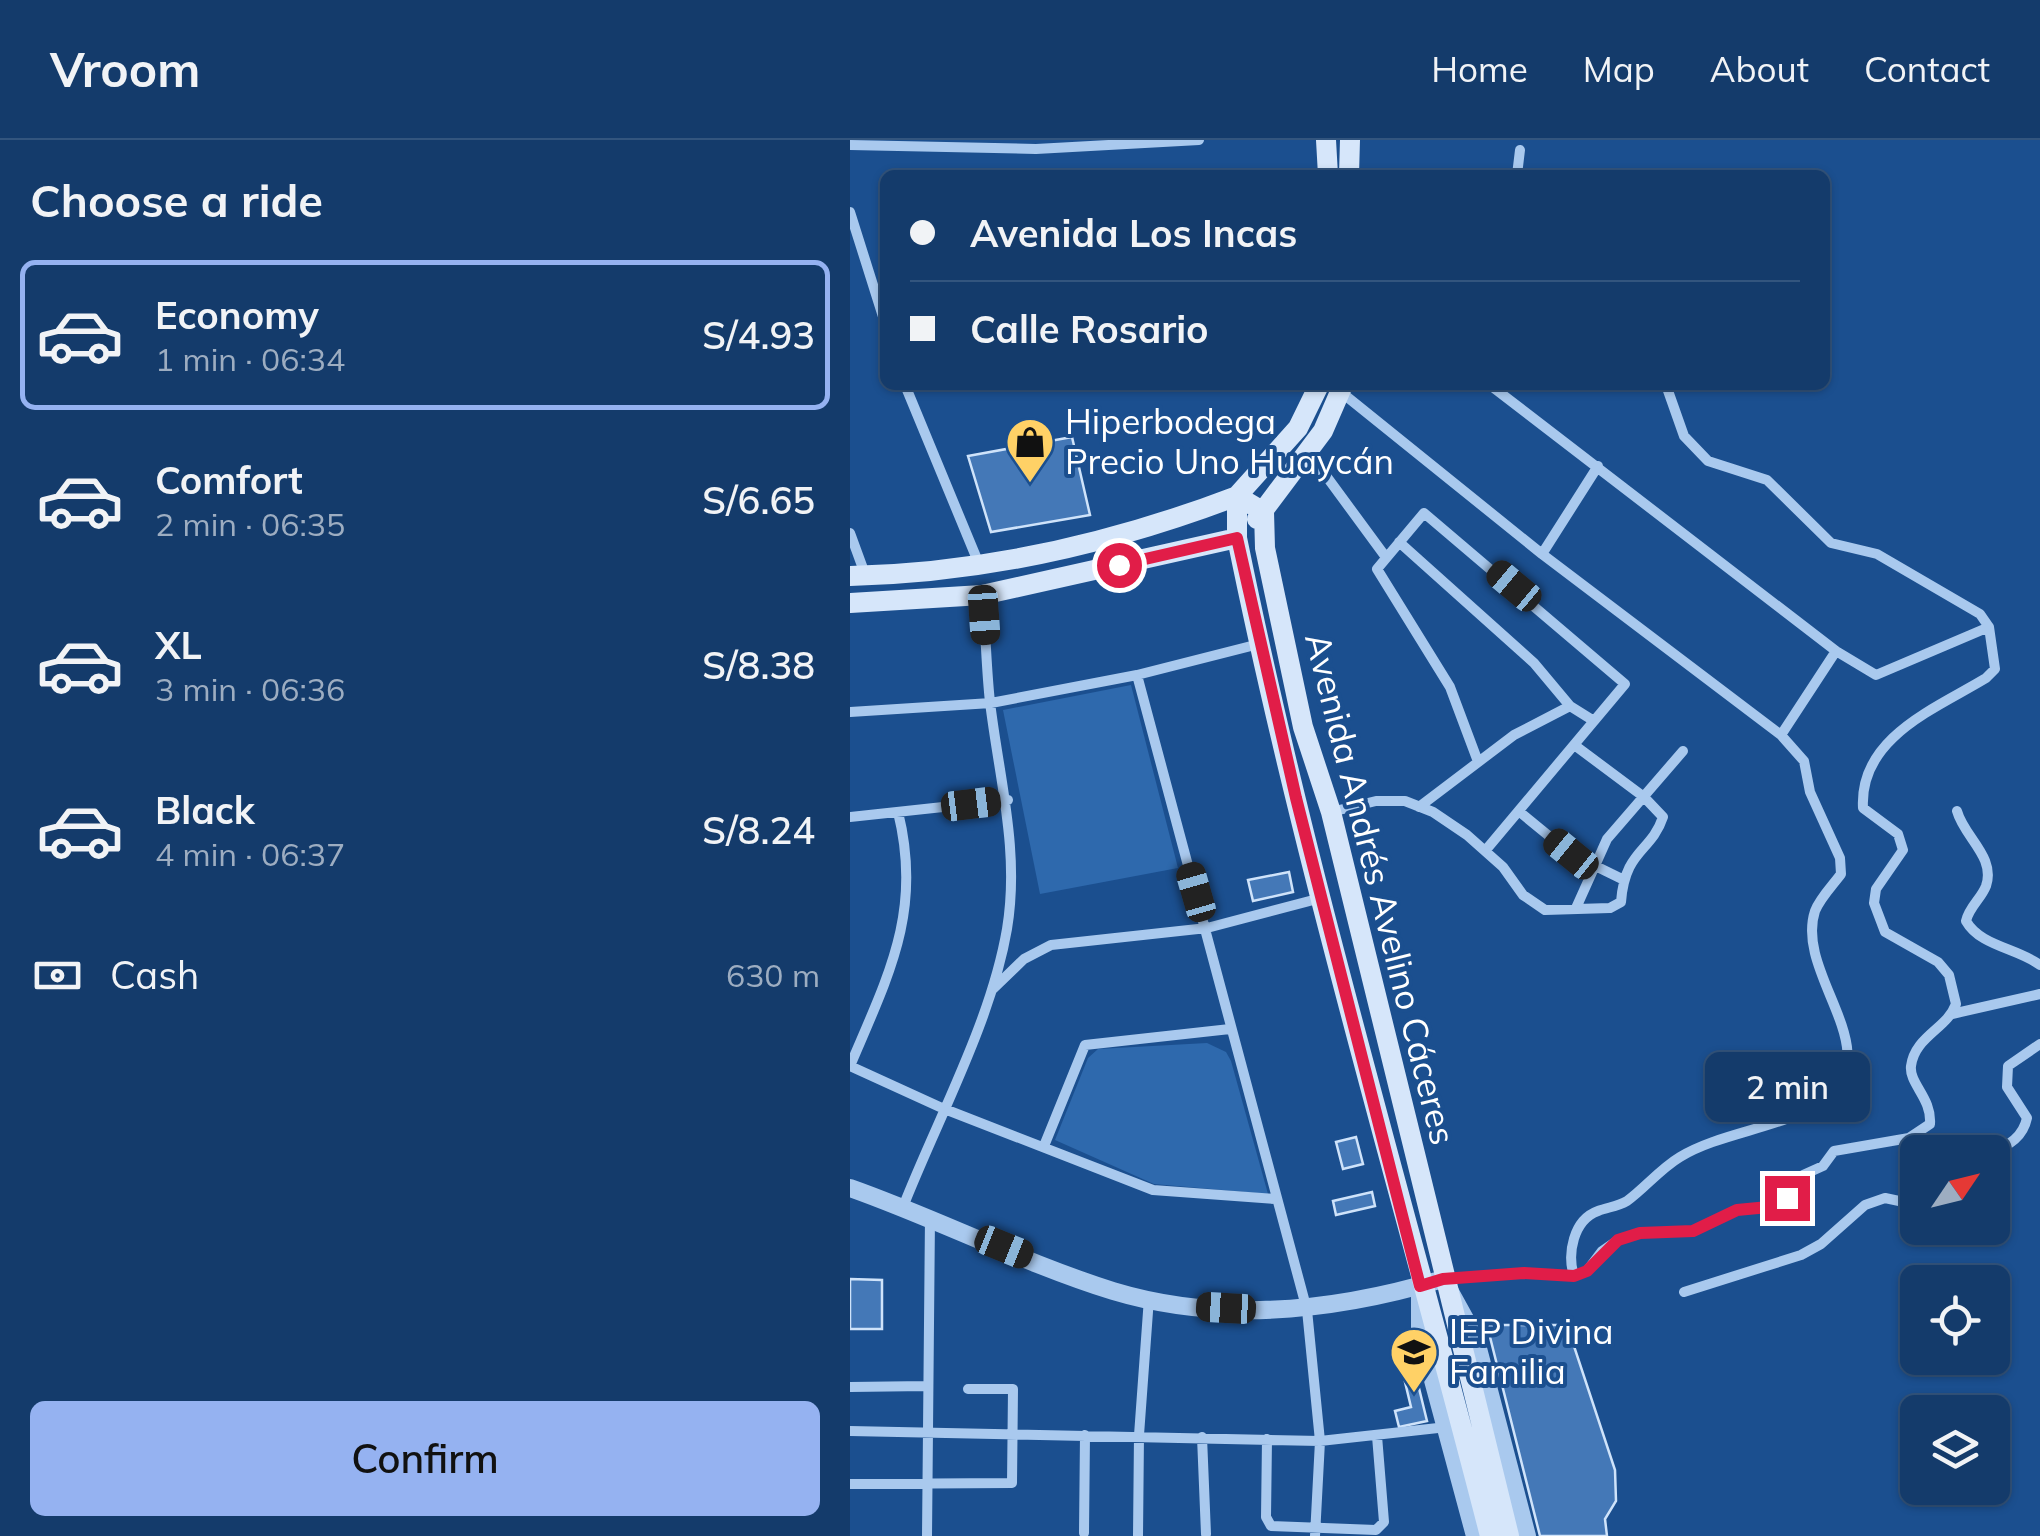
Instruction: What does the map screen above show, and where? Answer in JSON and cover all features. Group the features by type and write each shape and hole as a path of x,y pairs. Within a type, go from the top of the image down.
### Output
{"main road":[{"path":"1326,140 1328,170"},
{"path":"1349,170 1350,140"},
{"path":"858,576 980,566 1177,518 1237,496 1298,428 1316,390"},
{"path":"850,602 982,595 1237,538 1264,512 1305,458 1341,390"},
{"path":"1237,496 1264,512"},
{"name":"Avenida Andrés Avelino Cáceres","path":"1237,496 1237,538 1258,644 1420,1286 1490,1536"},
{"name":"Avenida Andrés Avelino Cáceres","path":"1264,512 1265,548 1304,727 1330,812 1509,1536"},
{"path":"1280,732 1304,727"},
{"path":"1365,1068 1389,1061"}],"street":[{"path":"850,145 1036,149 1199,140"},
{"path":"1518,170 1520,150"},
{"path":"850,212 854,243 880,310"},
{"path":"907,390 980,566"},
{"path":"1344,390 1542,554 1781,734 1804,762 1810,792 1840,858 1841,874 1816,910 1811,946 1850,1043 1841,1084 1822,1102 1680,1157 1627,1200 1595,1212 1583,1221 1574,1242 1570,1255 1574,1276"},
{"path":"1497,390 1836,651 1876,675 1989,628"},
{"path":"1668,390 1684,436 1708,461 1767,480 1831,543 1878,554 1919,582 1966,603 1989,628 1995,668 1986,678 1911,720 1896,734 1862,790 1863,808 1898,834 1903,850 1876,890 1874,903 1885,932 1938,962 1950,974 1956,1004 1952,1014"},
{"path":"1305,458 1324,472 1384,556"},
{"path":"1542,554 1598,466"},
{"path":"1478,759 1450,686 1379,578 1377,569 1424,513 1623,678 1620,692 1485,851"},
{"path":"850,533 858,576"},
{"path":"1398,542 1534,664 1570,706 1594,721"},
{"path":"903,1207 993,990 1007,927 1011,868 1008,800 990,703 982,595"},
{"path":"850,712 990,703 1136,675 1258,644"},
{"path":"1781,734 1836,651"},
{"path":"1136,675 1307,1310 1320,1441 1315,1533"},
{"path":"1419,807 1478,759 1570,706"},
{"path":"1330,812 1376,801 1405,801 1485,851 1544,910 1616,906 1622,879 1662,817 1644,798 1576,747"},
{"path":"1576,908 1608,839 1683,751"},
{"path":"850,816 1008,800"},
{"path":"898,812 906,846 906,913 850,1066 942,1108 1153,1190 1275,1199"},
{"path":"1521,812 1592,867 1622,879"},
{"path":"1958,812 1988,872 1986,887 1966,921 1976,935 2018,951 2040,965"},
{"path":"993,990 1024,959 1050,945 1206,928 1322,898"},
{"path":"850,1188 1113,1291 1192,1307 1307,1310 1443,1279 1524,1273 1574,1276 1587,1271 1618,1240 1640,1233 1693,1231 1737,1210 1779,1206 1802,1176 1823,1166 1834,1151 1898,1141 1922,1132 1930,1124 1931,1110 1912,1076 1911,1064 1932,1030 1952,1014 2040,994"},
{"path":"1044,1146 1086,1045 1230,1030"},
{"path":"2010,1142 2025,1129 2027,1118 2007,1087 2008,1066 2040,1044"},
{"path":"1684,1292 1801,1255 1821,1244 1865,1204 1885,1198 1900,1201"},
{"path":"927,1536 930,1217"},
{"name":"Avenida Andrés Avelino Cáceres","path":"1443,1279 1475,1337 1528,1536"},
{"name":"Avenida Andrés Avelino Cáceres","path":"1420,1286 1420,1332 1475,1536"},
{"path":"1138,1536 1138,1435 1150,1298"},
{"path":"850,1387 927,1386"},
{"path":"850,1484 1012,1483 1013,1389 968,1389"},
{"path":"850,1431 1320,1441 1448,1427"},
{"path":"1084,1533 1085,1434"},
{"path":"1267,1439 1266,1517 1278,1528 1315,1533 1382,1528 1376,1436"},
{"path":"1202,1437 1206,1534"}],"shaded area":[{"path":"1131,685 1178,868 1040,894 1003,710"},
{"path":"1207,1043 1226,1052 1231,1061 1268,1194 1154,1184 1055,1140 1088,1058 1098,1049"}],"building":[{"name":"Hiperbodega Precio Uno Huaycán","path":"1072,437 1090,515 991,532 968,456"},
{"path":"1289,872 1293,892 1253,901 1248,880"},
{"path":"1356,1137 1363,1164 1343,1169 1336,1142"},
{"path":"1372,1192 1375,1206 1336,1215 1333,1201"},
{"path":"850,1279 882,1280 882,1329 850,1329"},
{"path":"1487,1325 1567,1325 1615,1470 1616,1501 1605,1519 1607,1536 1540,1536"},
{"name":"IEP Divina Familia","path":"1417,1380 1427,1421 1399,1427 1395,1411 1411,1407 1405,1382"}],"place":[{"name":"Hiperbodega Precio Uno Huaycán","path":"1030,484"},
{"name":"IEP Divina Familia","path":"1414,1394"}],"route":[{"path":"1119,565 1237,538 1258,644 1420,1286 1443,1279 1524,1273 1574,1276 1587,1271 1602,1251 1618,1240 1640,1233 1693,1231 1737,1210 1779,1206 1787,1198"}]}
